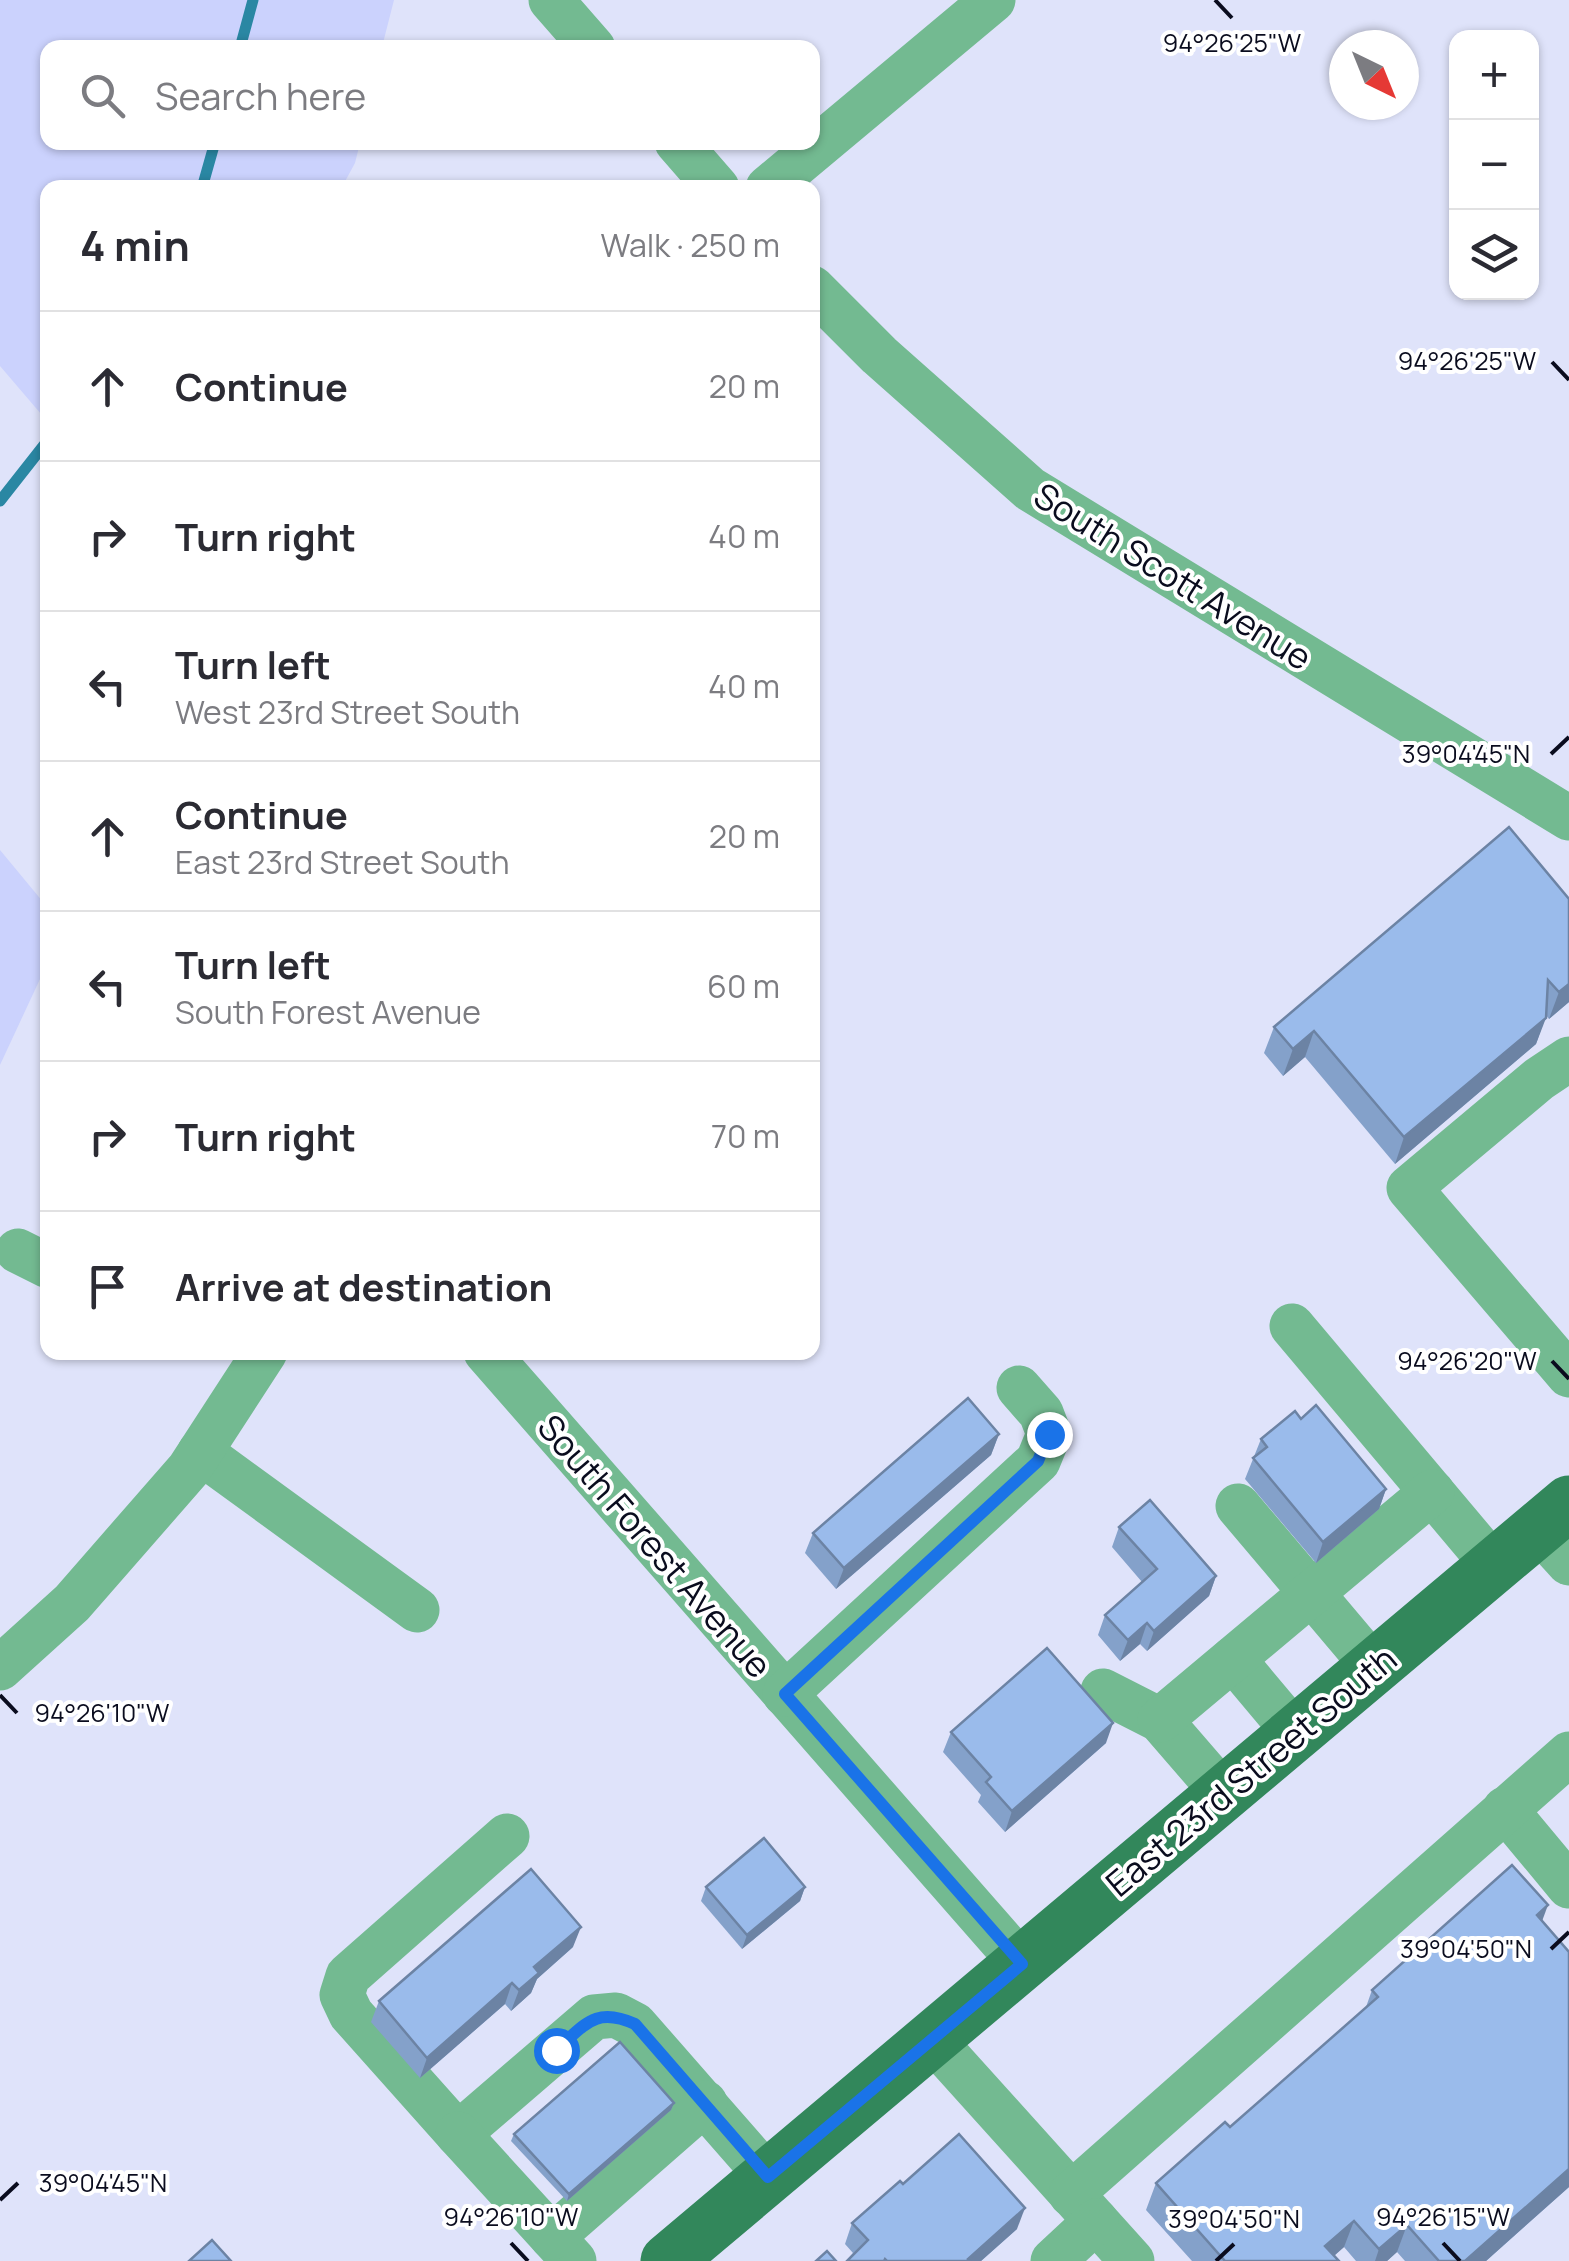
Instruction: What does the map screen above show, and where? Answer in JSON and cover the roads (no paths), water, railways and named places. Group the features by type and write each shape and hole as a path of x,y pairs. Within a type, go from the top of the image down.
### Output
{"main road":[{"name":"East 23rd Street South","path":"668,2261 1494,1566 1559,1532"}],"street":[{"path":"551,0 586,40"},
{"path":"820,144 992,0"},
{"path":"684,150 710,180"},
{"path":"778,180 813,150"},
{"name":"South Scott Avenue","path":"820,296 878,355 1030,489 1569,818"},
{"path":"1562,1352 1409,1188 1538,1079 1569,1059"},
{"path":"1292,1326 1494,1566"},
{"path":"0,1668 72,1603 189,1469 246,1360"},
{"name":"South Forest Avenue","path":"493,1360 1022,1964"},
{"path":"785,1694 1038,1461 1049,1434 1041,1413 1019,1388"},
{"path":"200,1452 417,1610"},
{"path":"1160,1720 1432,1492"},
{"path":"1238,1506 1374,1667"},
{"path":"1234,1659 1295,1734"},
{"path":"1103,1691 1160,1720 1224,1794"},
{"path":"1052,2261 1083,2207 1569,1754"},
{"path":"1506,1809 1569,1886"},
{"path":"507,1836 348,1976 342,1996 350,2014 563,2249 604,2180 642,2146 704,2104"},
{"path":"458,2134 531,2098 569,2065 594,2017 616,2015 635,2024 768,2177"},
{"path":"932,2040 1132,2261"}],"waterway":[{"path":"242,40 253,0"},
{"path":"204,180 213,150"},
{"path":"0,501 40,450"}]}
